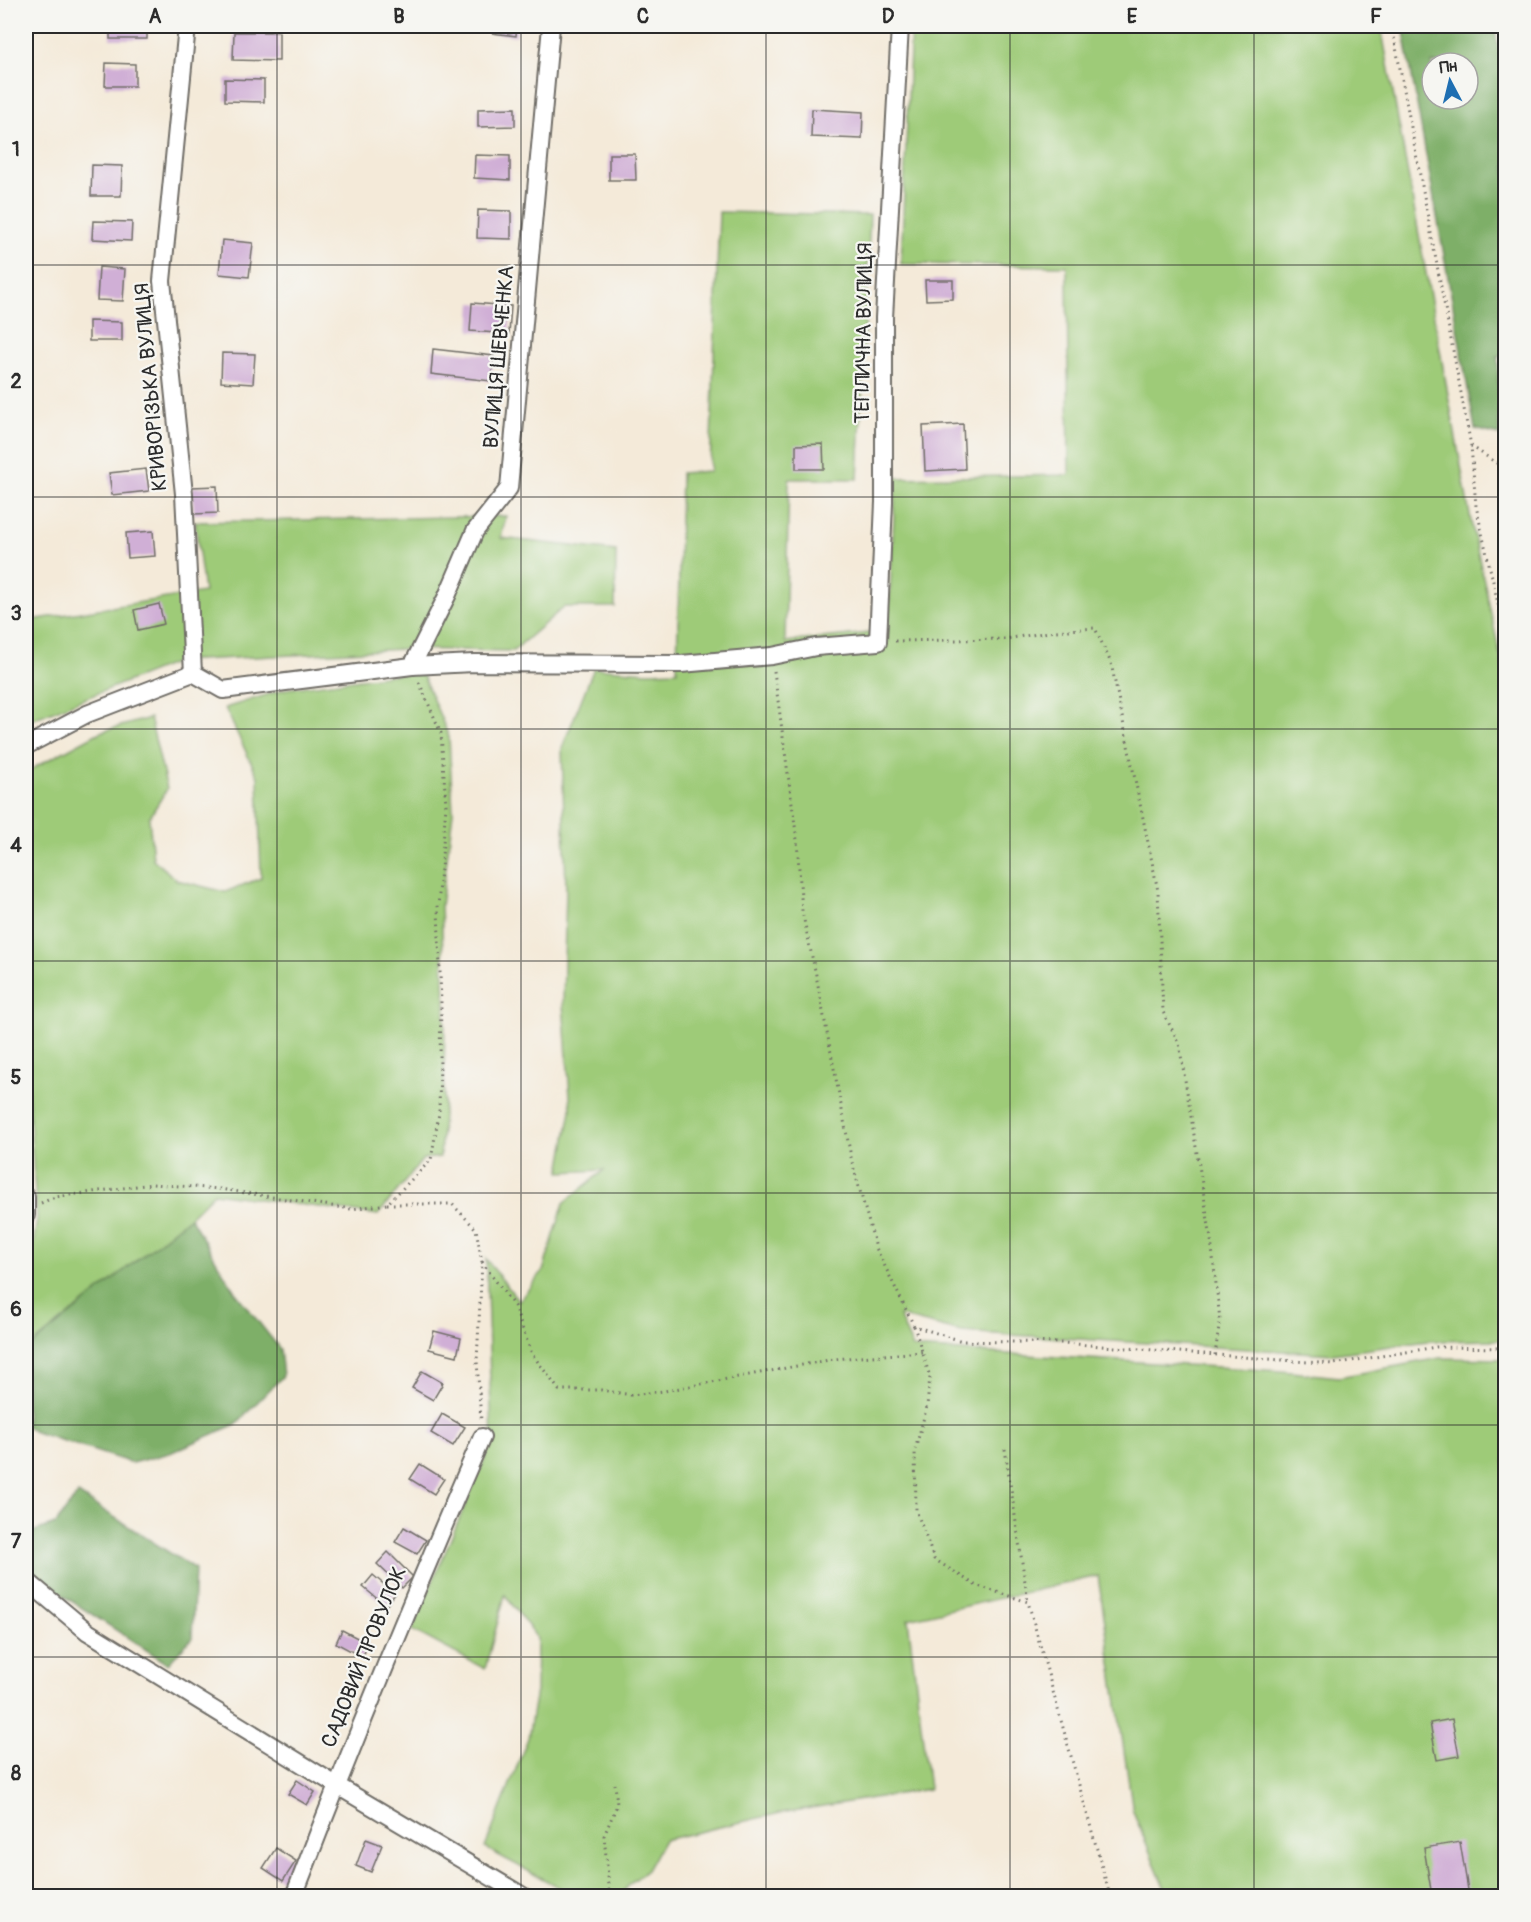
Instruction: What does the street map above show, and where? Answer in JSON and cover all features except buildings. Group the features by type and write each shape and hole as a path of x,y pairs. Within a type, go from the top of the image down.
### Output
{"street":[{"name":"КРИВОРІЗЬКА ВУЛИЦЯ","path":"188,26 162,281 184,494 194,673"},
{"name":"ВУЛИЦЯ ШЕВЧЕНКА","path":"412,666 447,596 475,531 509,488 551,26"},
{"name":"ТЕПЛИЧНА ВУЛИЦЯ","path":"878,642 884,502 884,318 900,26"},
{"path":"26,746 87,714 194,673 223,690 412,666 474,663 681,664 772,656 816,647 878,642"},
{"name":"САДОВИЙ ПРОВУЛОК","path":"294,1896 336,1785 423,1571 482,1437"},
{"path":"26,1580 88,1632 336,1785 523,1896"}],"path":[{"path":"1392,26 1471,446 1476,506 1506,639"},
{"path":"1471,446 1506,471"},
{"path":"878,642 1006,639 1055,630 1095,628 1111,663 1158,891 1163,1012 1179,1043 1211,1239 1220,1320 1215,1355"},
{"path":"772,656 797,840 802,910 852,1162 876,1248 914,1326 930,1377 927,1406 915,1450 916,1510 934,1559 975,1585 1028,1602"},
{"path":"387,1204 431,1160 439,1113 441,1004 438,907 446,805 441,733 412,666"},
{"path":"26,1207 56,1197 152,1184 220,1189 351,1209 387,1204 452,1204 477,1229 482,1262 477,1361 482,1437"},
{"path":"482,1262 514,1306 532,1354 559,1390 601,1390 631,1395 664,1391 834,1359 922,1352"},
{"path":"914,1326 962,1341 1063,1343 1334,1364 1436,1347 1506,1348"},
{"path":"1005,1449 1028,1602 1110,1896"},
{"path":"610,1896 604,1836 617,1805 615,1784"}],"green space":[{"path":"911,26 1381,26 1471,521 1505,678 1505,1340 1428,1341 1333,1354 961,1332 899,1316 913,1348 1281,1371 1339,1377 1440,1358 1505,1359 1505,1896 1168,1896 1133,1811 1098,1576 908,1619 929,1789 780,1813 664,1840 647,1870 627,1886 622,1896 575,1896 485,1848 528,1738 536,1691 537,1638 505,1595 485,1669 412,1630 492,1442 486,1259 519,1301 543,1271 564,1203 604,1170 560,1172 571,1110 563,1004 566,890 562,748 594,668 648,672 677,671 681,473 710,471 719,212 870,215 858,479 789,479 785,642 888,631 896,478 1069,475 1067,266 901,264"},
{"path":"1403,26 1494,26 1506,89 1506,357 1498,356 1499,435 1475,429"},
{"path":"506,516 501,538 616,551 615,607 564,607 513,651 403,649 179,661 26,722 26,621 204,592 195,522"},
{"path":"421,671 449,737 453,812 441,906 445,1003 444,1102 440,1157 423,1159 378,1215 214,1193 190,1217 26,1350 26,1277 37,1219 26,1065 26,772 100,732 150,718 167,789 149,818 153,859 177,880 225,892 261,878 258,777 225,708 285,689"},
{"path":"190,1217 235,1292 280,1349 283,1376 236,1424 170,1453 132,1463 35,1432 26,1426 26,1350"},
{"path":"78,1494 195,1569 192,1638 168,1664 33,1576 26,1562 26,1534 55,1524"}]}
